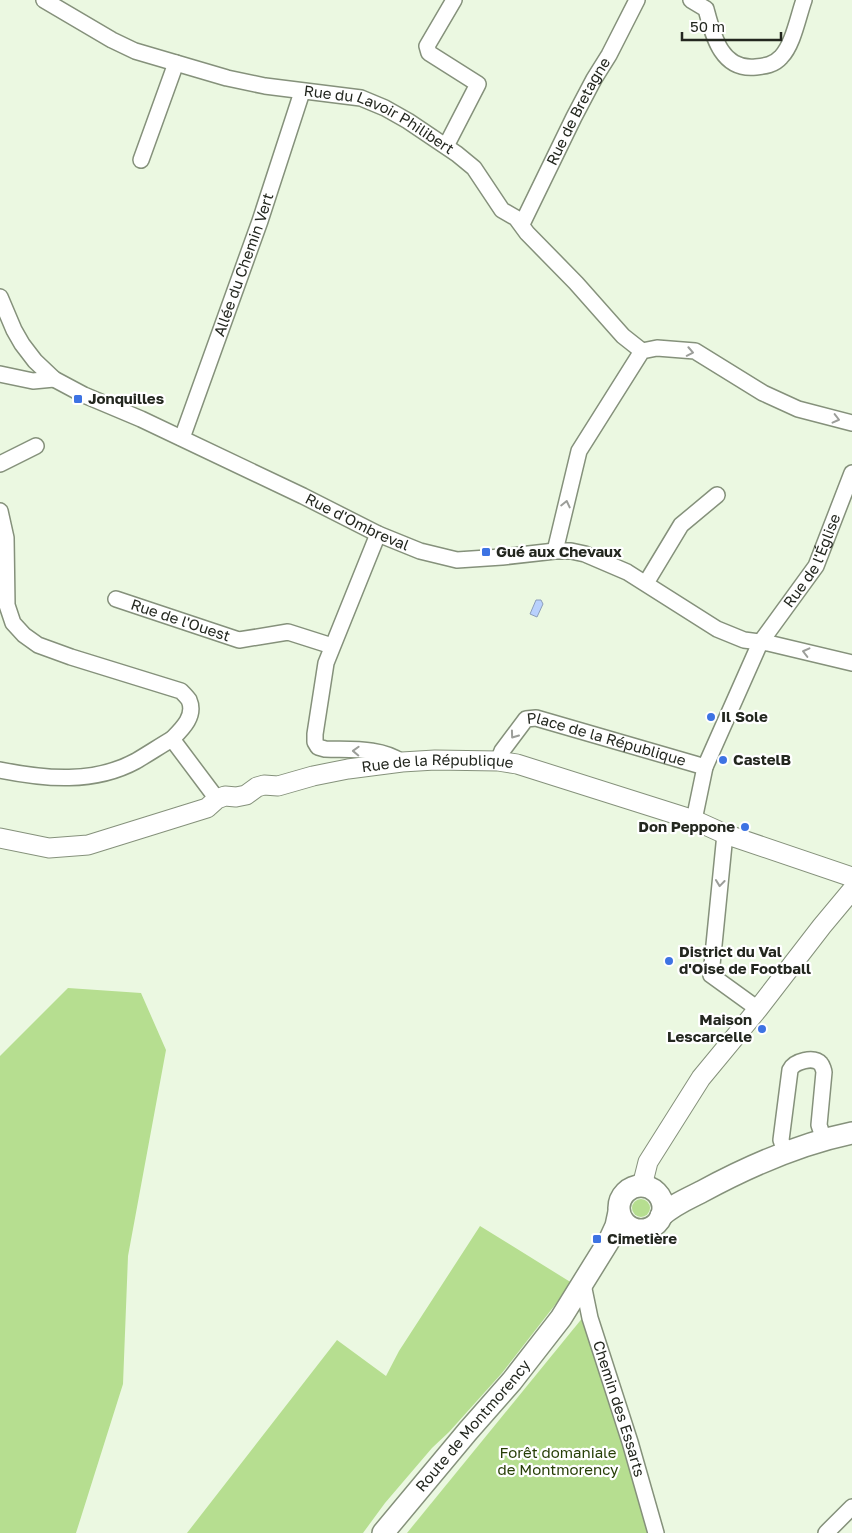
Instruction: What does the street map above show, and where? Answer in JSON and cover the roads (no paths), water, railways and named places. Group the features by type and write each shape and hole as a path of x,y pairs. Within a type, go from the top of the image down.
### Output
{"main road":[{"path":"654,1199 657,1223 646,1230 632,1229 622,1220 619,1212 620,1200 624,1194 635,1187 670,1208 740,1171 785,1152 852,1133"},
{"name":"Route de Montmorency","path":"584,1291 616,1226 619,1212"},
{"name":"Route de Montmorency","path":"383,1533 468,1430 512,1381 628,1236 646,1230"}],"street":[{"path":"446,146 478,84 428,53 427,46 454,0"},
{"name":"Rue de Bretagne","path":"522,224 574,117 594,79 609,56 637,0"},
{"path":"691,0 706,9 715,41 724,56 737,66 752,68 768,66 780,58 788,48 804,0"},
{"name":"Rue du Lavoir Philibert","path":"47,1 124,46 176,63 227,78 264,86 360,98 385,108 446,146 474,168 502,210 522,224 527,233 576,283 623,336 642,351"},
{"path":"141,160 176,63"},
{"name":"Allée du Chemin Vert","path":"182,438 260,220 302,92"},
{"name":"Rue d'Ombreval","path":"0,297 22,344 35,361 54,379 84,395 182,438 378,534 420,551 457,560 502,558 556,551 572,551 585,554 627,572 718,629 744,640 768,643 852,663"},
{"path":"556,551 579,451 642,351 657,348 695,351 762,394 798,410 852,423"},
{"path":"0,374 33,381 54,379"},
{"path":"0,464 36,446"},
{"name":"Rue de l'Église","path":"694,820 705,767 760,643 816,566 848,497 852,473"},
{"path":"646,583 682,525 718,495"},
{"path":"0,511 6,538 7,604 13,623 24,635 38,645 71,657 181,691 189,700 190,712 187,724 172,739 134,762 92,777 58,778 0,770"},
{"path":"378,534 326,663 315,742 318,747 325,749 380,752 394,756 402,762"},
{"name":"Rue de l'Ouest","path":"116,599 239,640 288,632 332,646"},
{"name":"Place de la République","path":"498,761 502,751 526,719 536,718 705,767"},
{"path":"172,739 218,799"},
{"name":"Rue de la République","path":"0,838 49,848 88,845 207,808 225,796 236,797 246,795 257,787 264,785 278,786 348,769 402,762 435,760 498,761 518,764 694,820 724,834 852,877"},
{"path":"724,834 710,975 758,1009"},
{"path":"654,1199 643,1177 648,1162 701,1078 852,890"},
{"path":"785,1152 781,1140 790,1070 792,1064 796,1062 804,1060 817,1061 822,1064 824,1072 819,1125 824,1140"},
{"name":"Chemin des Essarts","path":"584,1291 590,1318 630,1442 656,1533"},
{"path":"826,1533 852,1507"}],"water":[{"path":"536,600 541,600 543,604 537,617 530,614"}],"place":[{"name":"Jonquilles","path":"78,399"},
{"name":"Gué aux Chevaux","path":"486,552"},
{"name":"Il Sole","path":"711,717"},
{"name":"CastelB","path":"723,760"},
{"name":"Don Peppone","path":"745,827"},
{"name":"District du Val d'Oise de Football","path":"669,961"},
{"name":"Maison Lescarcelle","path":"762,1029"},
{"name":"Cimetière","path":"597,1239"}],"park label":[{"name":"Forêt domaniale de Montmorency","path":"558,1462"}]}
